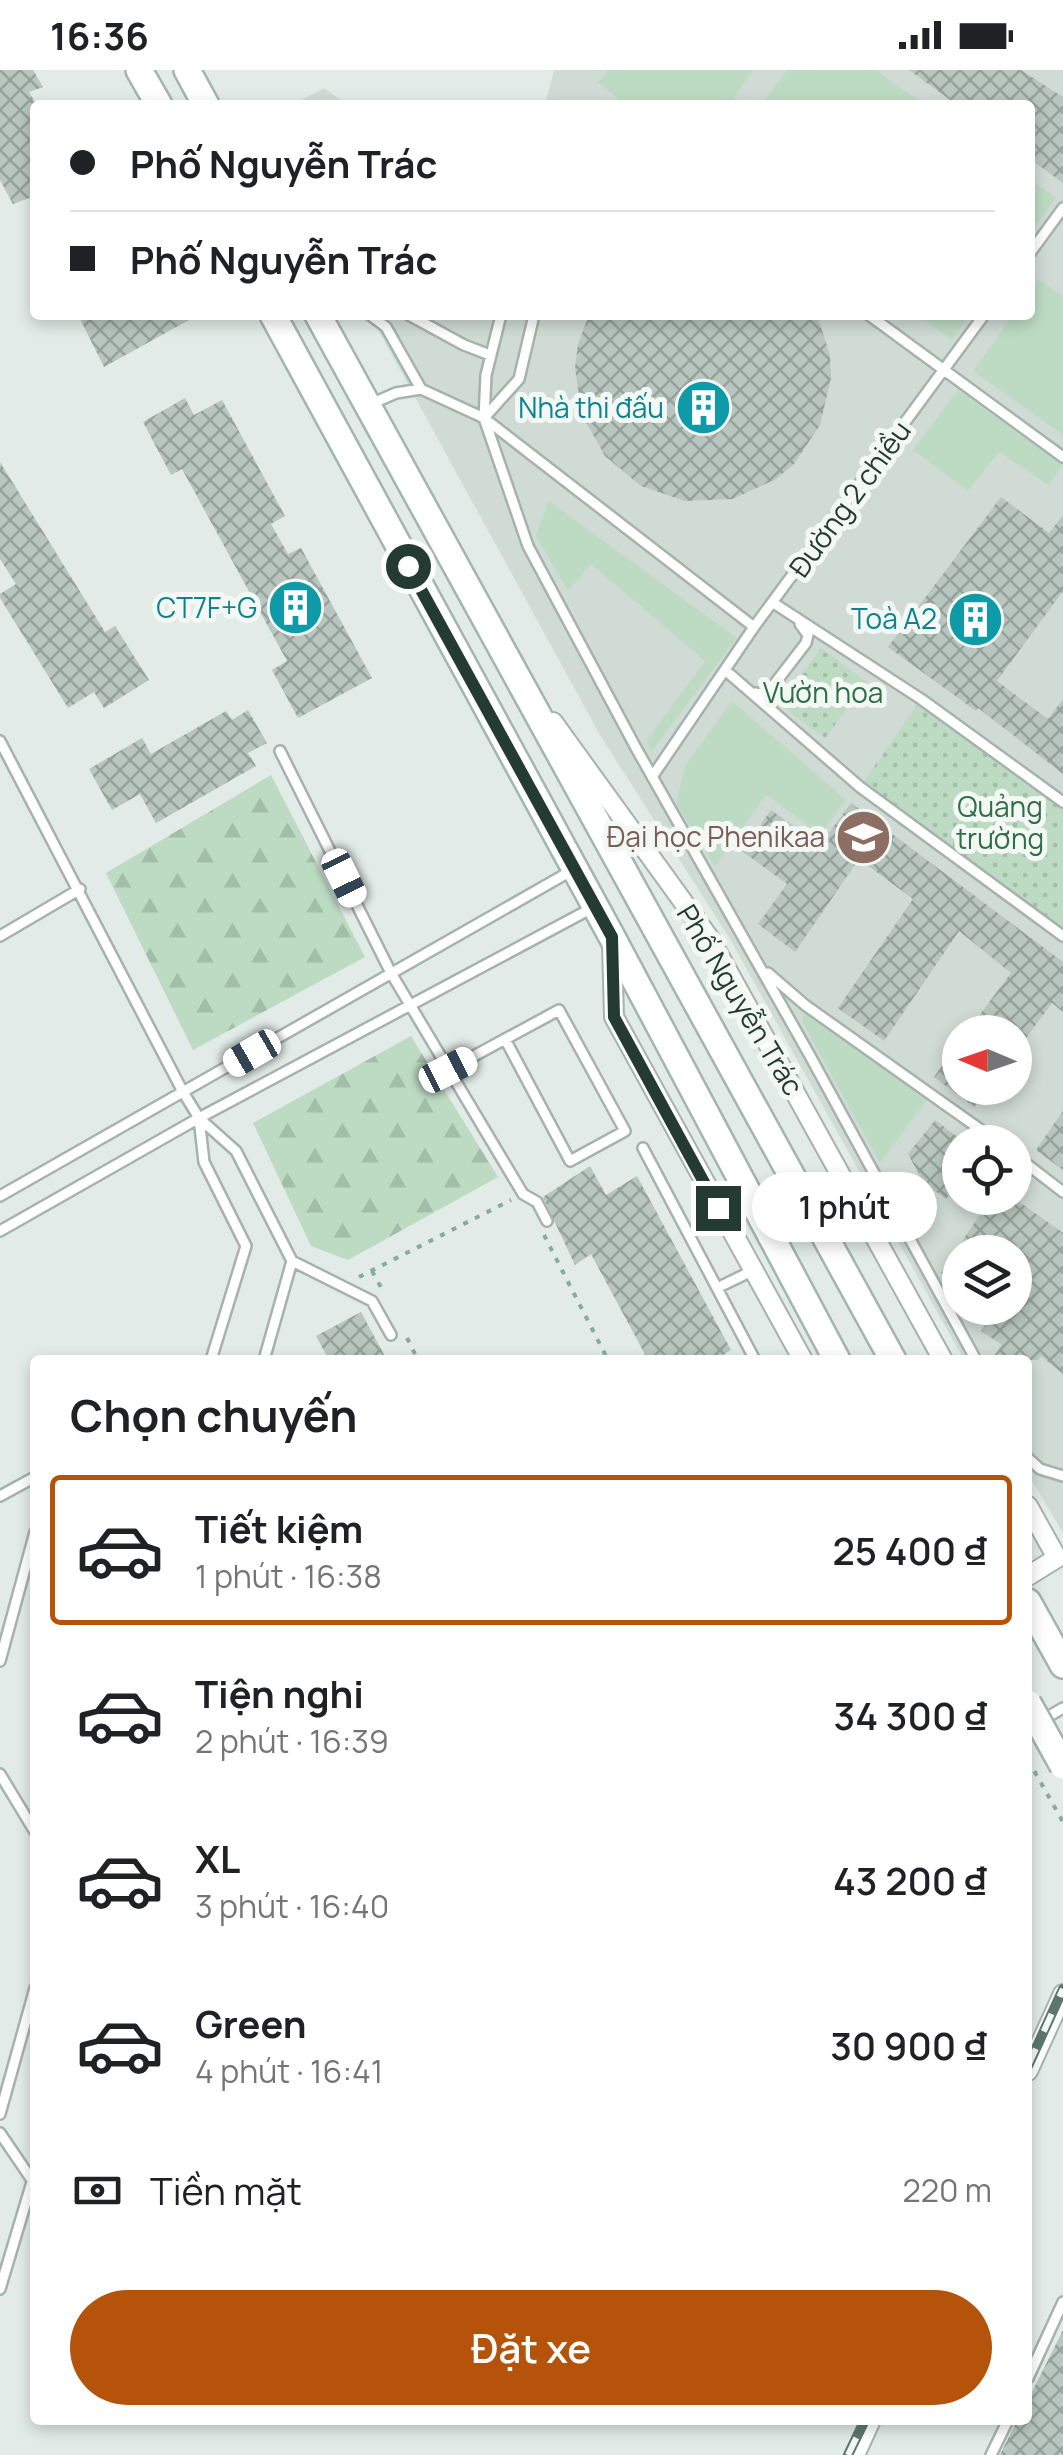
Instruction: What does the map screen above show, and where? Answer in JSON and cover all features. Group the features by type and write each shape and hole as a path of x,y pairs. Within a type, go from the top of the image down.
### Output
{"main road":[{"path":"140,70 156,100"},
{"path":"187,70 203,100"},
{"path":"276,320 835,1355"},
{"name":"Phố Nguyễn Trác","path":"321,320 890,1355"},
{"path":"332,426 368,406"},
{"path":"1032,1609 1063,1666"},
{"path":"1032,1710 1063,1766"}],"street":[{"name":"Phố Nguyễn Trác","path":"507,658 710,939 940,1355"},
{"path":"612,937 614,1017 800,1355"},
{"path":"1032,1513 1060,1563 1032,1574"},
{"path":"1032,2062 1063,1994"},
{"path":"855,2455 868,2425"}],"lane":[{"path":"1035,246 1063,208"},
{"path":"377,320 386,327 421,390"},
{"path":"418,320 490,356"},
{"path":"499,320 490,356 484,418 528,546 973,1355"},
{"path":"484,418 519,379 533,320"},
{"path":"876,320 1063,457"},
{"name":"Đường 2 chiều","path":"652,777 754,628 980,320"},
{"path":"368,406 396,392 421,390 484,418 754,628"},
{"path":"725,670 763,696 788,668 808,635 775,604"},
{"path":"775,604 920,699 1063,802"},
{"path":"725,670 860,786 1063,936"},
{"path":"0,741 198,1118 236,1151 292,1261 372,1302 390,1335"},
{"path":"280,751 408,1005 522,1194 537,1202 547,1221"},
{"path":"0,1196 574,869"},
{"path":"0,936 80,889"},
{"path":"0,1232 198,1118 595,906"},
{"path":"762,968 805,1005 974,1125"},
{"path":"448,1070 505,1039 559,1010 625,1131 570,1161 505,1039"},
{"path":"198,1118 204,1162 246,1246 212,1355"},
{"path":"644,1148 753,1355"},
{"path":"1032,1169 1063,1192"},
{"path":"265,1355 292,1261"},
{"path":"719,1287 752,1271"},
{"path":"1032,1462 1040,1469 1063,1476"},
{"path":"0,1496 30,1480"},
{"path":"0,1661 30,1550"},
{"path":"1032,1726 1063,1708"},
{"path":"0,1774 30,1824"},
{"path":"0,2114 30,2006"},
{"path":"0,2134 30,2171"},
{"path":"0,2290 30,2189"},
{"path":"1032,2369 1063,2302"},
{"path":"992,2455 1006,2425"}],"path":[{"path":"341,1286 522,1194 605,1355"},
{"path":"1032,1767 1063,1822"}],"shaded area":[{"name":"Đại học Phenikaa","path":"554,70 1063,70 1063,1533 1032,1481 1032,1355 961,1355 945,1325 1032,1325 1032,1235 942,1235 942,1320 730,939 600,735 373,320 1035,320 1035,100 546,100"},
{"path":"324,88 341,100 301,100"}],"green space":[{"path":"607,70 753,70 732,100 621,100 598,83"},
{"path":"787,70 876,70 918,100 765,100"},
{"path":"1035,183 1056,198 1035,226"},
{"path":"1038,279 1063,296 1063,435 973,371 1009,320 1035,320"},
{"path":"924,320 966,320 952,340"},
{"path":"958,390 1063,465 1048,485 999,452 968,491 913,450"},
{"path":"549,501 737,638 651,752 647,740 705,661 591,564 568,591 536,536"},
{"name":"Vườn hoa","path":"821,648 867,682 825,738 779,704"},
{"name":"Quảng trường","path":"921,699 1063,802 1063,936 860,787"},
{"path":"732,701 846,800 820,834 766,795 715,866 676,804 685,766"},
{"path":"271,775 365,957 193,1050 106,873"},
{"path":"808,1014 927,1100 880,1163 803,1023 803,1016"},
{"path":"411,1036 498,1177 348,1260 311,1246 253,1123"}],"building":[{"path":"0,70 33,70 43,87 29,92 34,100 30,100 30,198 13,204 0,180"},
{"path":"909,70 1021,70 1063,97 1063,183 1035,163 1035,100 950,100"},
{"path":"80,320 189,320 104,367"},
{"name":"Nhà thi đấu","path":"587,320 819,320 830,355 831,378 820,425 794,464 776,479 733,499 685,501 641,486 605,456 582,415 575,368"},
{"name":"CT7F+G","path":"185,398 194,415 222,400 285,516 271,524 288,554 301,548 372,678 298,718 272,670 287,661 182,469 171,475 143,422"},
{"path":"0,462 105,632 115,626 149,680 104,708 94,692 68,708 0,598 0,594 16,584 0,559"},
{"name":"Toà A2","path":"1001,497 1049,533 1063,515 1063,591 997,681 1048,719 1063,699 1063,774 978,708 976,711 888,647"},
{"path":"248,710 267,743 248,753 256,766 156,823 140,794 112,810 89,769 142,738 151,754 226,711 232,720"},
{"path":"851,803 1063,962 1063,1012 1052,1003 1032,1030 1032,1015 980,1015 1011,973 959,931 884,1041 838,1008 913,899 859,859 795,952 758,924 787,884 742,851 771,810 820,845"},
{"path":"942,1066 942,1083 934,1077"},
{"path":"1063,1111 1063,1170 1036,1150"},
{"path":"935,1120 942,1125 942,1196 923,1182 908,1154"},
{"path":"590,1166 606,1195 637,1176 731,1350 723,1355 645,1355 591,1254 575,1265 543,1197"},
{"path":"1032,1211 1063,1233 1063,1374 1041,1356 1032,1360 1032,1355 995,1355 1002,1345 981,1331 985,1325 1032,1325 1032,1235 966,1235 980,1215 1032,1215"},
{"path":"361,1312 384,1355 326,1355 316,1336"},
{"path":"1063,2330 1063,2455 1000,2455 1015,2425 1032,2425 1032,2392"}],"railway":[{"path":"1032,2057 1063,1989"},
{"path":"848,2455 863,2425"}],"place":[{"name":"Nhà thi đấu","path":"703,408"},
{"name":"CT7F+G","path":"296,608"},
{"name":"Toà A2","path":"976,619"},
{"name":"Đại học Phenikaa","path":"864,837"}],"route":[{"path":"408,566 612,937 614,1017 718,1208"}]}
